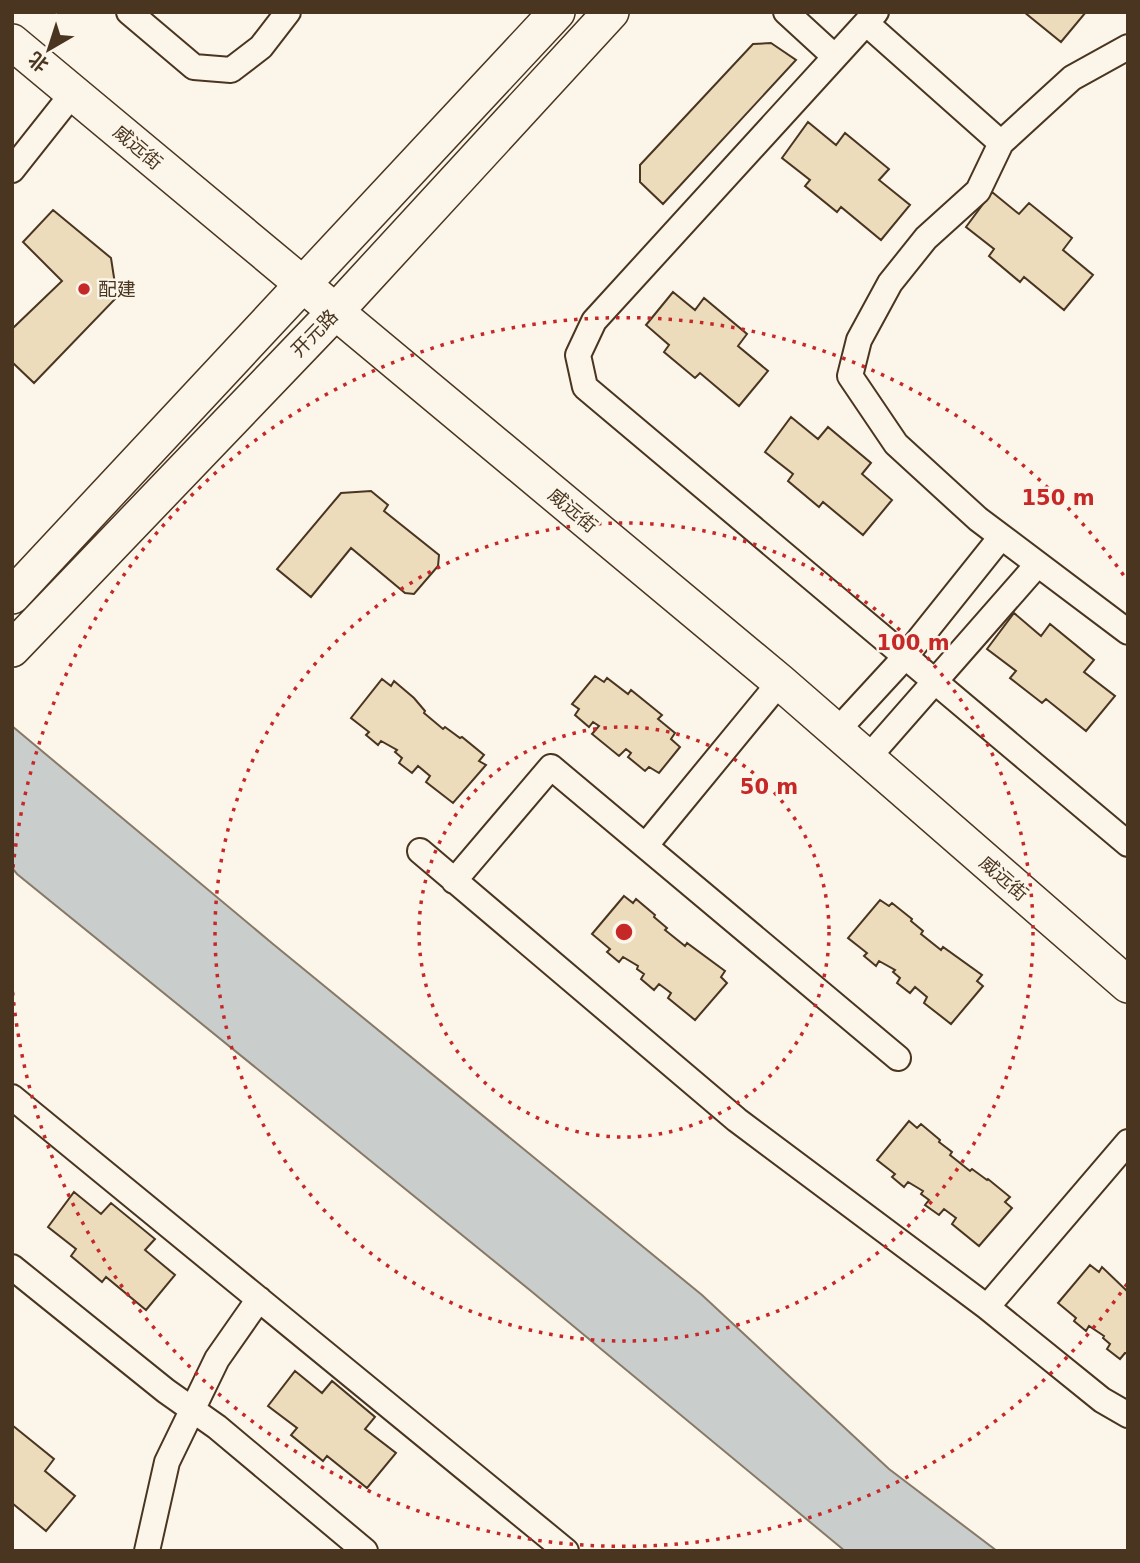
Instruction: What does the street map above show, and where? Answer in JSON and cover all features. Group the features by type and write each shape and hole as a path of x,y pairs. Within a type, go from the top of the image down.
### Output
{"main road":[{"path":"12,596 556,12"},
{"name":"开元路","path":"12,649 335,312 611,12"},
{"name":"威远街","path":"12,42 780,682 866,760 1128,985"}],"street":[{"path":"129,12 194,66 230,70 261,47 288,12"},
{"path":"786,12 835,57"},
{"path":"1001,143 871,18 594,321 578,355 585,387 1128,844"},
{"path":"1128,47 1072,78 1001,143 978,191 926,238 890,283 859,340 850,376 896,444 978,519 1128,632"},
{"path":"12,170 73,93"},
{"path":"836,732 905,657 1001,537"},
{"path":"866,760 1037,565"},
{"path":"646,845 780,682"},
{"path":"454,881 551,767 898,1058"},
{"path":"420,851 737,1120 987,1307 1102,1400 1128,1415"},
{"path":"12,1097 566,1551"},
{"path":"987,1307 1128,1142"},
{"path":"12,1267 166,1391 217,1427 365,1551"},
{"path":"147,1551 167,1462 217,1359 259,1299"}],"shaded area":[{"path":"12,726 273,944 702,1295 889,1469 997,1551 845,1551 531,1291 17,874 12,868"}],"building":[{"path":"1024,12 1086,12 1061,42"},
{"path":"771,43 796,60 663,204 640,182 640,165 753,44"},
{"path":"808,122 836,145 845,133 889,169 879,180 910,205 881,240 841,207 837,212 805,186 810,180 782,158"},
{"path":"992,192 1019,214 1029,203 1072,238 1063,250 1093,275 1064,310 1024,277 1020,282 989,256 994,249 966,227"},
{"name":"配建","path":"53,210 111,258 117,297 34,383 12,362 12,329 62,281 23,242"},
{"path":"673,292 695,310 704,298 747,334 738,346 768,371 739,406 700,373 695,378 664,352 669,345 646,325"},
{"path":"791,417 818,439 828,427 871,463 862,474 892,500 863,535 823,502 819,507 788,481 793,474 765,452"},
{"path":"371,491 388,505 384,511 439,555 438,566 414,594 405,593 351,548 311,597 277,569 341,493"},
{"path":"1014,613 1041,636 1050,624 1094,660 1084,672 1115,696 1086,731 1046,699 1042,703 1010,678 1016,671 987,649"},
{"path":"595,676 604,682 607,678 628,694 631,690 662,715 658,719 675,733 671,739 680,747 659,773 649,767 645,771 628,757 631,753 626,749 619,756 592,734 599,726 593,722 589,727 575,715 579,709 572,704"},
{"path":"382,679 391,686 394,681 443,729 445,727 462,737 484,755 479,761 486,765 453,803 426,782 430,776 418,766 412,773 399,763 402,758 395,752 397,750 381,741 378,745 366,735 369,732 351,718"},
{"path":"624,896 633,903 636,899 655,915 667,928 665,930 725,971 721,977 727,983 695,1020 668,998 671,993 659,984 654,990 641,979 644,974 637,969 638,966 623,957 619,962 607,952 610,949 592,934"},
{"path":"880,900 889,906 892,903 912,919 923,931 921,934 941,950 943,947 982,975 977,981 983,986 951,1024 924,1003 927,997 915,987 910,993 897,983 900,978 893,972 895,970 879,961 876,966 864,956 867,953 848,938"},
{"path":"909,1121 917,1128 921,1124 952,1152 950,1155 970,1171 972,1169 988,1179 1010,1197 1005,1202 1012,1208 979,1246 952,1224 956,1218 944,1209 939,1215 925,1205 929,1200 921,1194 923,1191 908,1182 904,1187 892,1177 895,1174 877,1160"},
{"path":"74,1192 101,1214 111,1203 155,1239 145,1250 175,1275 146,1310 106,1277 102,1282 71,1256 76,1249 48,1227"},
{"path":"1090,1265 1099,1272 1102,1267 1128,1292 1128,1354 1125,1353 1120,1359 1107,1349 1110,1344 1104,1336 1089,1326 1086,1331 1074,1321 1076,1318 1058,1303"},
{"path":"295,1371 322,1393 332,1381 375,1417 365,1429 396,1453 367,1488 327,1456 323,1461 291,1435 297,1428 268,1406"},
{"path":"12,1425 54,1459 45,1471 75,1496 46,1531 12,1503"}],"place":[{"name":"配建","path":"84,289"}]}
